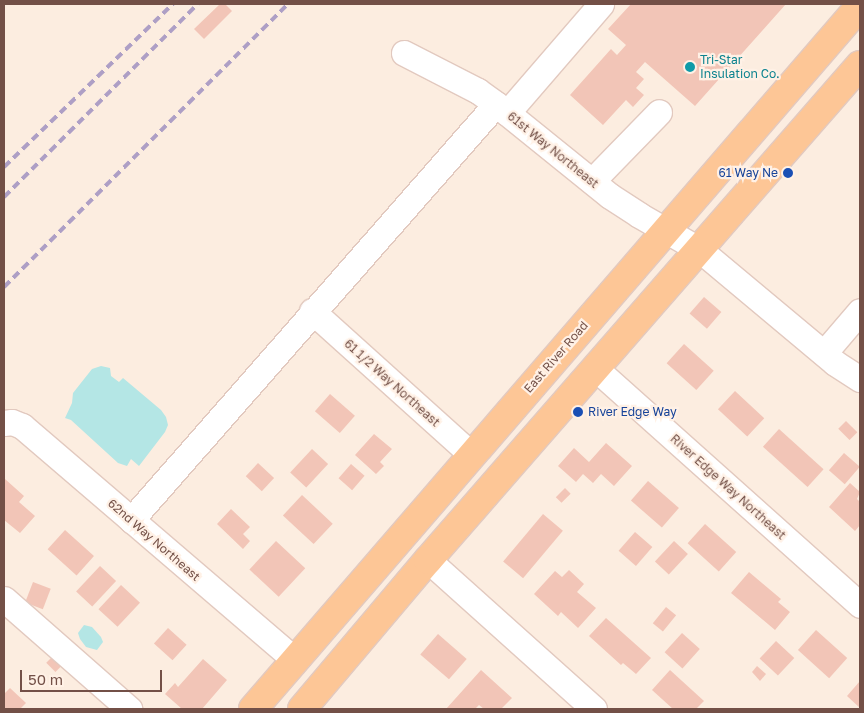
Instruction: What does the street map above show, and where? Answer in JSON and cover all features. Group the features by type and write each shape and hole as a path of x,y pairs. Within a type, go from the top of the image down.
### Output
{"main road":[{"name":"East River Road","path":"253,709 860,6"},
{"path":"302,709 428,560 860,65"}],"street":[{"path":"130,520 312,311 501,108 601,4"},
{"name":"61st Way Northeast","path":"404,53 478,91 592,181 639,215 700,250 824,353 860,379"},
{"path":"592,181 659,112"},
{"name":"61 1/2 Way Northeast","path":"312,311 472,455"},
{"path":"824,353 860,311"},
{"name":"River Edge Way Northeast","path":"595,368 860,605"},
{"name":"62nd Way Northeast","path":"8,422 22,426 295,660"},
{"path":"428,560 594,709"},
{"path":"4,599 129,709"}],"water":[{"path":"101,366 110,368 111,376 119,382 123,378 161,410 166,417 168,425 165,432 139,466 131,459 127,466 118,463 71,420 65,418 72,403 73,393 92,369"},
{"path":"84,625 92,627 101,637 103,642 97,650 86,647 80,639 78,633"}],"building":[{"path":"220,4 225,4 232,11 204,39 194,29"},
{"name":"Tri-Star Insulation Co.","path":"631,4 786,4 695,106 645,62 636,72 644,79 636,88 644,95 633,107 626,100 603,125 570,95 611,49 617,55 626,45 608,29"},
{"path":"704,297 721,312 707,329 690,314"},
{"path":"684,344 714,371 696,390 667,363"},
{"path":"735,391 764,418 747,437 718,409"},
{"path":"330,394 355,416 340,433 315,411"},
{"path":"846,421 857,432 850,440 838,429"},
{"path":"779,429 824,469 808,487 763,447"},
{"path":"374,434 392,449 380,462 384,466 376,474 355,455"},
{"path":"606,443 632,466 614,486 601,474 593,483 583,474 576,482 558,466 574,448 589,462"},
{"path":"312,449 328,464 306,487 290,472"},
{"path":"844,453 860,467 845,484 829,470"},
{"path":"258,463 274,478 262,491 246,476"},
{"path":"351,464 365,476 352,490 339,478"},
{"path":"5,479 24,496 19,502 35,516 20,533 4,520"},
{"path":"648,481 679,508 662,528 631,501"},
{"path":"850,483 860,492 857,499 860,502 860,525 855,531 829,507"},
{"path":"565,488 571,494 561,503 556,497"},
{"path":"302,495 333,524 314,544 283,515"},
{"path":"231,509 250,527 243,534 250,541 243,549 217,524"},
{"path":"543,514 563,531 523,578 503,561"},
{"path":"705,524 736,552 719,571 688,543"},
{"path":"65,530 94,556 77,575 48,549"},
{"path":"635,532 652,547 636,566 619,551"},
{"path":"276,541 305,568 279,597 249,570"},
{"path":"674,541 688,554 669,574 655,561"},
{"path":"100,566 116,581 92,607 76,592"},
{"path":"569,570 584,584 577,592 596,608 578,628 561,612 558,616 534,594 555,571 562,577"},
{"path":"749,572 781,599 778,602 790,612 775,630 731,593"},
{"path":"33,582 51,589 43,609 25,603"},
{"path":"121,585 140,603 118,627 98,609"},
{"path":"666,607 676,615 663,632 653,623"},
{"path":"606,618 651,658 636,674 623,663 621,665 589,636"},
{"path":"168,628 187,645 173,660 154,644"},
{"path":"816,630 847,658 829,678 798,650"},
{"path":"682,633 700,649 682,668 665,652"},
{"path":"438,634 467,659 449,679 420,654"},
{"path":"776,641 794,658 778,676 760,659"},
{"path":"54,655 63,664 55,672 46,663"},
{"path":"203,659 227,680 202,709 182,709 165,694 175,683 178,687"},
{"path":"757,666 766,674 760,681 752,672"},
{"path":"481,670 512,698 501,709 484,709 479,705 475,709 446,709"},
{"path":"670,670 704,701 696,709 673,709 652,690"},
{"path":"860,681 860,708 847,696"},
{"path":"10,688 26,703 20,709 4,709 4,694"}],"railway":[{"path":"4,167 173,4"},
{"path":"4,197 198,4"},
{"path":"4,287 288,4"}],"place":[{"name":"Tri-Star Insulation Co.","path":"690,67"},
{"name":"61 Way Ne","path":"788,173"},
{"name":"River Edge Way","path":"578,412"}]}
